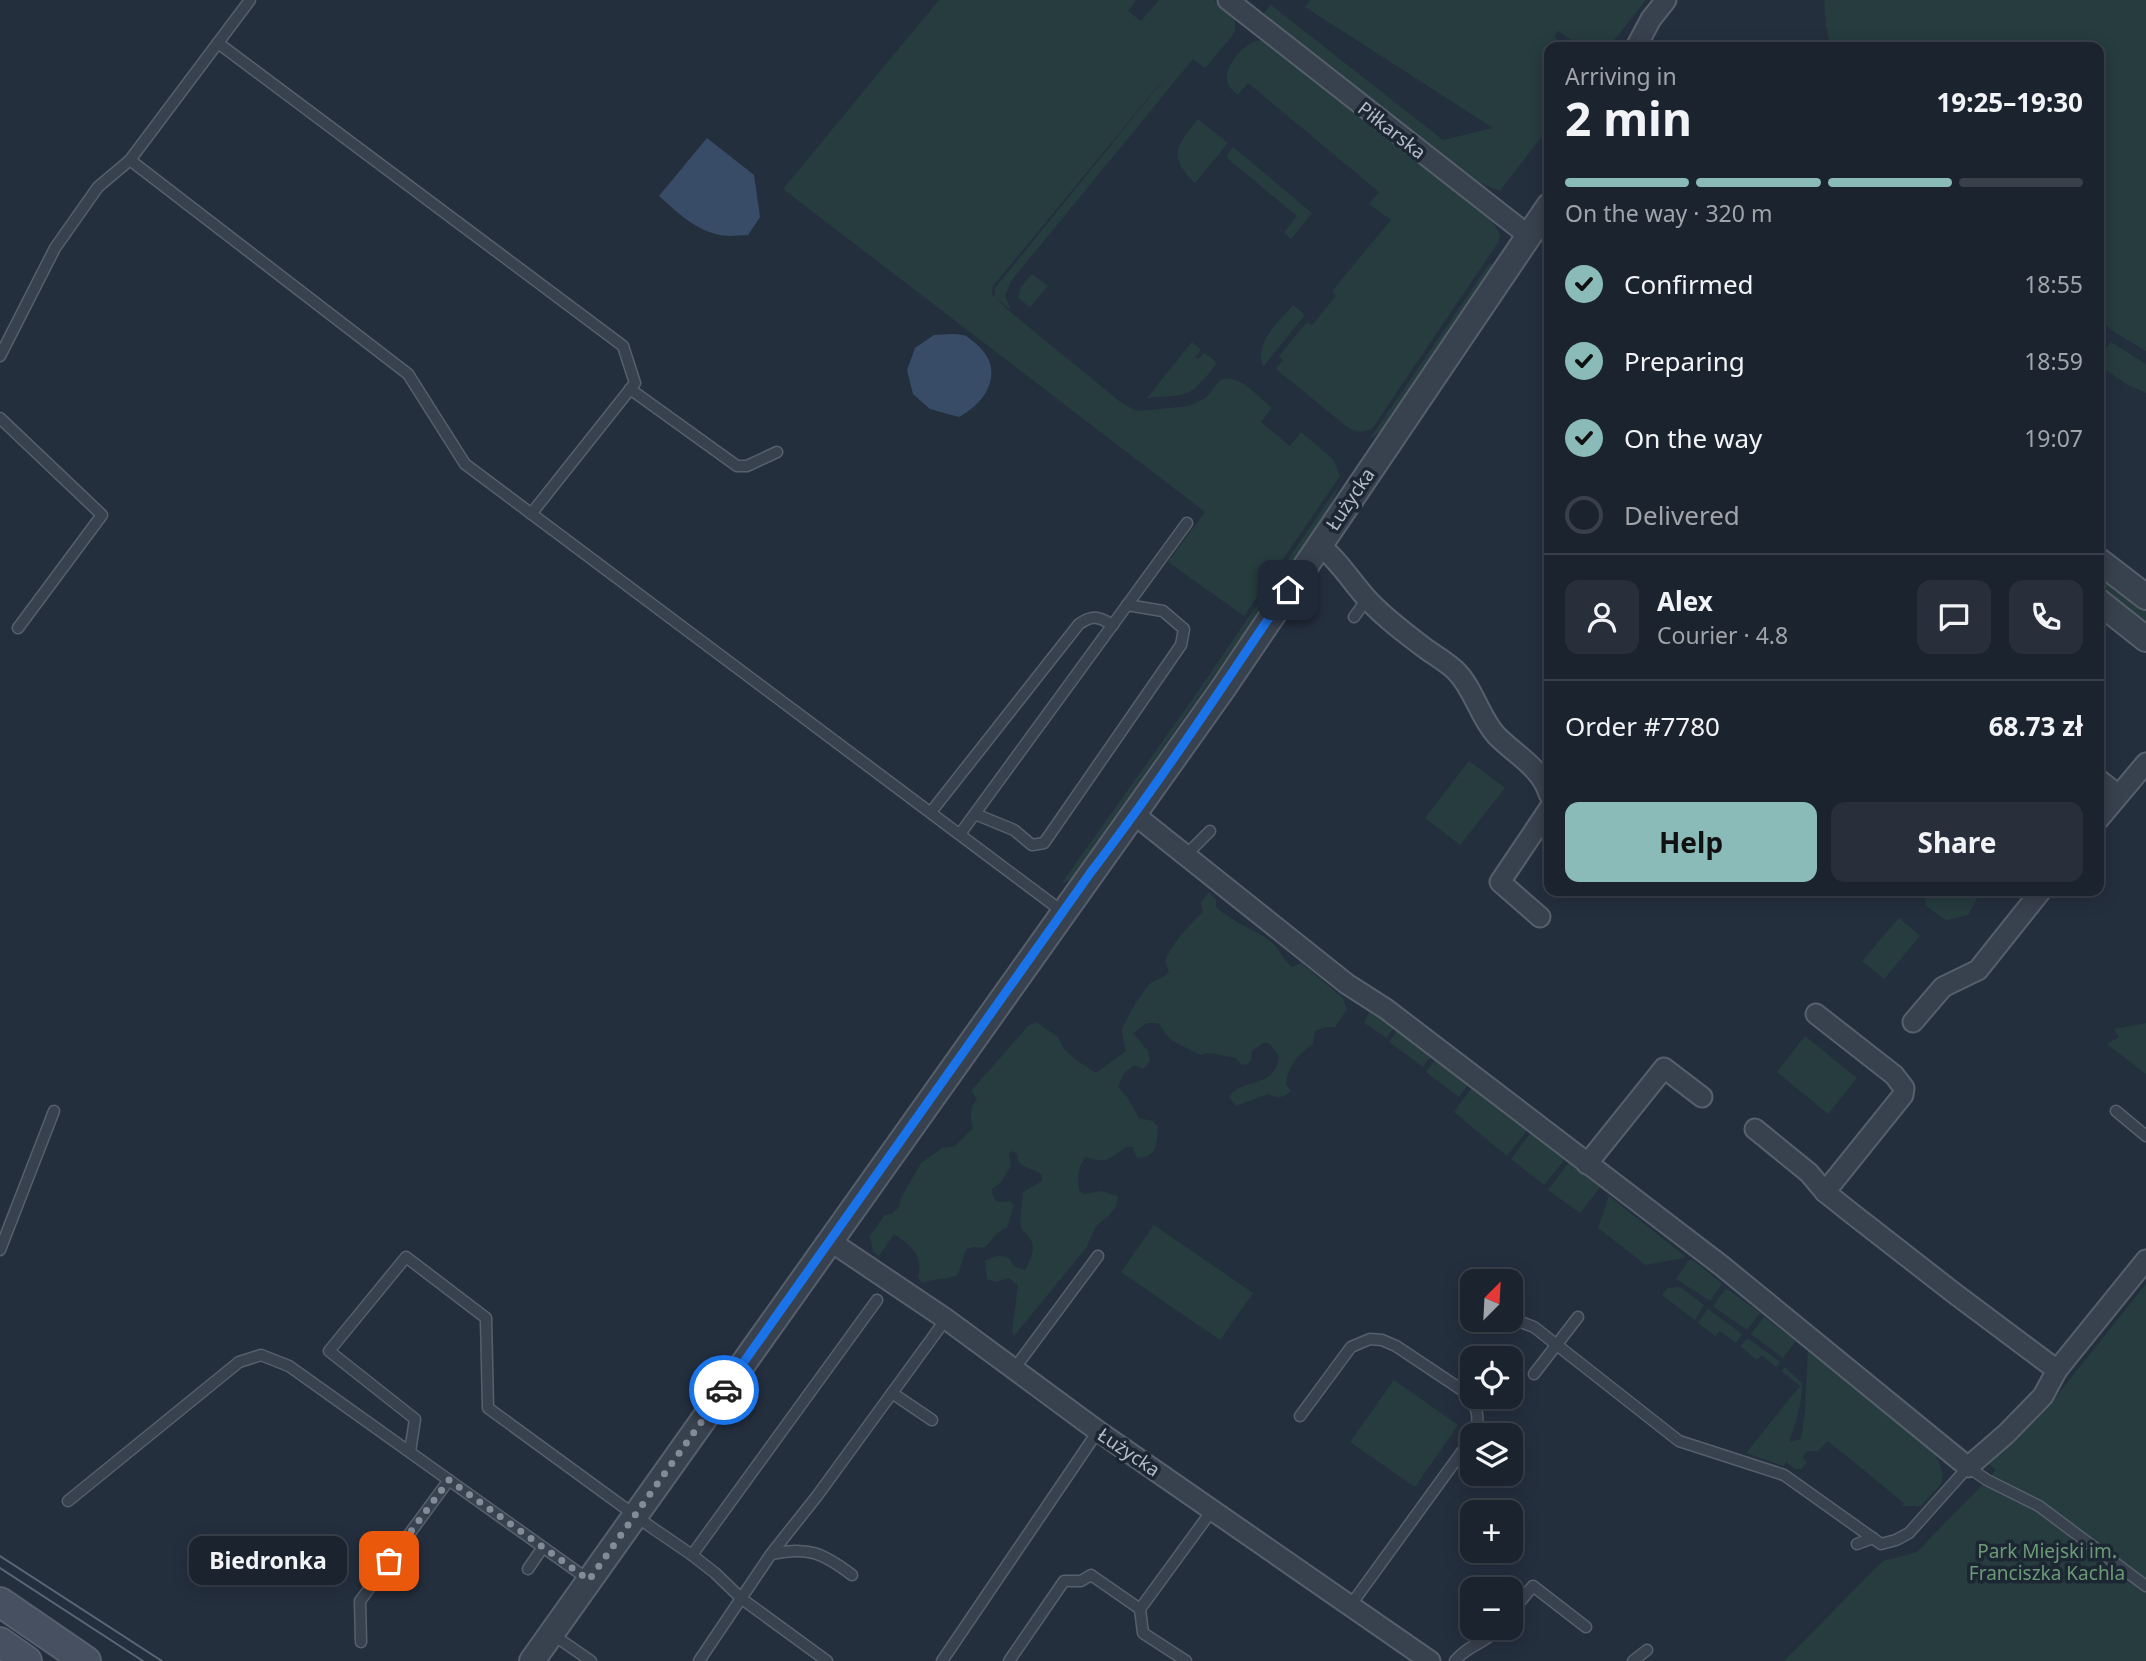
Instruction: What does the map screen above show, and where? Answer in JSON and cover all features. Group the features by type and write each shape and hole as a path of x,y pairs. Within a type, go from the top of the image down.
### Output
{"main road":[{"path":"0,1602 86,1661"},
{"path":"0,1642 27,1661"}],"street":[{"name":"Piłkarska","path":"1228,0 1253,25 1539,229"},
{"path":"1639,42 1651,19 1666,0"},
{"name":"Łużycka","path":"532,1661 1135,815 1319,545 1365,466 1539,229"},
{"path":"1319,545 1329,552 1367,599 1389,621 1457,671 1485,721 1544,782"},
{"path":"2104,565 2146,597"},
{"path":"2104,606 2146,639"},
{"path":"2104,812 2146,763"},
{"path":"2104,784 2118,795"},
{"path":"1135,815 1347,984 1386,1009 1771,1304 1968,1467 2006,1434 2043,1396 2057,1370 2146,1260"},
{"path":"1540,918 1500,882 1544,816"},
{"path":"1913,1022 1942,987 1978,970 2038,896"},
{"path":"1816,1014 1894,1076 1904,1088 1903,1095 1825,1192"},
{"path":"1587,1164 1664,1068 1702,1097"},
{"path":"1755,1129 1809,1173 1825,1192 2057,1370"},
{"name":"Łużycka","path":"830,1241 1430,1661"}],"lane":[{"path":"0,356 55,248 98,187 130,160 250,0"},
{"path":"218,43 623,346 635,383 531,514"},
{"path":"130,160 408,374 465,464 1064,912"},
{"path":"630,389 737,466 747,466 777,452"},
{"path":"0,418 102,515 18,628"},
{"path":"960,834 1187,523"},
{"path":"1354,617 1367,599"},
{"path":"975,814 1014,830 1032,845 1044,843 1181,645 1184,629 1163,611 1127,605"},
{"path":"931,812 1079,624 1090,617 1100,617 1113,625"},
{"path":"1186,855 1210,831"},
{"path":"0,1250 54,1111"},
{"path":"2116,1111 2146,1136"},
{"path":"1014,1369 1098,1256"},
{"path":"410,1452 415,1419 329,1351 407,1257 486,1318 488,1408 692,1555 742,1599 821,1659"},
{"path":"692,1555 877,1300"},
{"path":"1534,1374 1578,1317"},
{"path":"699,1661 771,1554 817,1496 946,1320"},
{"path":"1523,1323 1534,1327 1679,1441 1784,1475 1881,1544 1909,1533 1968,1467 1987,1480 2039,1506 2146,1586"},
{"path":"1300,1416 1351,1347 1370,1339 1382,1340 1396,1346 1465,1392 1478,1413 1479,1423"},
{"path":"68,1501 239,1362 261,1355 289,1366 589,1580"},
{"path":"892,1393 932,1419"},
{"path":"942,1661 1098,1431"},
{"path":"1350,1606 1460,1454"},
{"path":"361,1642 360,1601 449,1480"},
{"path":"1186,1661 1143,1633 1140,1609 1213,1509"},
{"path":"1857,1544 1873,1538"},
{"path":"528,1569 544,1547"},
{"path":"771,1554 807,1550 821,1554 852,1575"},
{"path":"1009,1661 1064,1581 1081,1581 1090,1575 1140,1609"},
{"path":"1523,1598 1533,1586 1586,1627"},
{"path":"552,1633 591,1661"},
{"path":"1455,1661 1467,1648 1484,1640"},
{"path":"1633,1661 1647,1650"}],"green space":[{"path":"939,0 1136,0 1128,11 1141,21 1159,0 1214,0 1235,19 1232,36 1205,68 1193,59 1011,281 1005,296 1011,310 995,297 1119,401 1134,410 1189,406 1206,398 1220,380 1234,379 1248,387 1272,408 1261,422 1290,446 1301,432 1333,459 1340,476 1244,616 1168,562 1205,512 783,189","holes":["1183,56 995,288 995,297 992,294 993,286"]},
{"path":"1310,0 1646,0 1613,42 1574,42 1558,31 1554,37 1561,42 1544,42 1544,134 1500,191 1473,180 1263,14 1271,5 1443,140 1493,128 1305,7"},
{"path":"1824,0 2146,0 2146,351 2104,324 2104,42 1830,42"},
{"path":"1259,40 1272,45 1493,222 1500,235 1499,241 1372,429 1352,430 1276,369 1283,360 1279,356 1307,322 1312,325 1336,296 1332,291 1391,220 1369,204 1379,192 1248,83 1238,95 1230,87 1227,77 1230,65 1238,54"},
{"path":"1198,119 1228,143 1195,183 1181,165 1178,151"},
{"path":"1233,147 1312,213 1291,239 1284,232 1297,216 1226,157"},
{"path":"1490,263 1493,265 1381,431 1369,440"},
{"path":"1032,274 1048,286 1030,307 1018,298 1021,288"},
{"path":"1293,305 1305,315 1263,367 1261,358 1265,341"},
{"path":"1192,342 1201,350 1195,357 1198,359 1205,353 1217,363 1208,375 1194,389 1181,395 1147,398"},
{"path":"2111,342 2146,364 2146,393 2104,369 2104,351"},
{"path":"1339,485 1329,509 1272,593 1070,880 1061,884 1192,700"},
{"path":"2104,578 2146,611 2146,630 2104,596"},
{"path":"1469,761 1505,788 1460,845 1425,818"},
{"path":"1209,892 1222,913 1270,941 1292,967 1301,963 1343,998 1347,1009 1335,1027 1315,1031 1313,1044 1298,1056 1291,1066 1286,1084 1291,1091 1280,1097 1268,1094 1236,1106 1229,1097 1242,1087 1265,1079 1271,1074 1279,1056 1269,1043 1263,1043 1252,1051 1251,1061 1246,1065 1241,1064 1235,1057 1209,1053 1200,1055 1171,1040 1158,1023 1147,1023 1133,1033 1148,1051 1150,1061 1143,1069 1134,1065 1124,1073 1118,1087 1139,1118 1153,1121 1158,1126 1155,1148 1144,1157 1137,1158 1132,1147 1126,1147 1107,1159 1086,1157 1083,1161 1078,1173 1080,1192 1084,1194 1101,1191 1118,1196 1116,1206 1109,1216 1096,1226 1086,1248 1014,1336 1012,1331 1018,1286 1009,1278 996,1282 987,1279 985,1260 1003,1256 1010,1259 1013,1266 1025,1270 1033,1248 1030,1239 1022,1230 1020,1221 1023,1192 1042,1181 1042,1175 1021,1164 1017,1154 1012,1151 1009,1153 1011,1166 1001,1182 992,1189 996,1201 1010,1201 1014,1205 1007,1228 983,1248 966,1249 958,1275 922,1283 918,1277 918,1257 894,1234 879,1256 873,1252 870,1236 884,1216 899,1207 901,1198 921,1163 942,1148 955,1146 973,1128 971,1113 977,1099 971,1091 1028,1026 1036,1022 1058,1037 1069,1053 1096,1073 1126,1051 1122,1030 1126,1020 1148,986 1169,972 1165,961 1168,954 1181,935 1203,912 1201,902"},
{"path":"1925,896 1978,896 1968,915 1946,920 1926,906"},
{"path":"1899,918 1920,936 1884,979 1862,961"},
{"path":"1369,1012 1377,1012 1395,1026 1387,1038 1364,1023"},
{"path":"2146,1023 2146,1074 2107,1044 2119,1037 2114,1029"},
{"path":"1398,1029 1432,1055 1423,1067 1389,1042"},
{"path":"1805,1036 1857,1078 1828,1114 1777,1072"},
{"path":"1436,1058 1469,1083 1459,1097 1426,1072"},
{"path":"1473,1086 1529,1128 1507,1156 1454,1112"},
{"path":"1532,1131 1566,1158 1544,1185 1511,1159"},
{"path":"1570,1161 1601,1183 1580,1213 1548,1190"},
{"path":"1609,1196 1685,1256 1684,1258 1646,1265 1598,1228"},
{"path":"1154,1225 1253,1293 1220,1340 1121,1272"},
{"path":"1689,1260 1693,1260 1722,1284 1710,1301 1676,1279"},
{"name":"Park Miejski im. Franciszka Kachla","path":"2146,1284 2146,1661 1784,1661 1883,1561 1917,1552 1987,1480 1996,1470 1988,1463 2050,1404"},
{"path":"1680,1287 1704,1305 1695,1320 1662,1295 1667,1288"},
{"path":"1726,1288 1760,1313 1747,1330 1713,1306"},
{"path":"1708,1309 1742,1334 1736,1343 1720,1331 1715,1336 1698,1323"},
{"path":"1764,1317 1796,1341 1783,1358 1751,1334"},
{"path":"1747,1339 1780,1362 1776,1367 1762,1355 1757,1360 1740,1346"},
{"path":"1808,1350 1842,1377 1847,1376 1933,1451 1943,1474 1941,1484 1921,1506 1902,1506 1904,1503 1828,1441 1818,1451 1807,1451 1803,1457 1807,1463 1801,1469 1795,1469 1786,1462 1784,1466 1746,1453 1800,1386 1781,1371 1785,1367 1802,1383 1798,1413 1789,1442 1801,1439"},
{"path":"1394,1380 1458,1425 1415,1487 1350,1442"}],"water":[{"path":"707,138 754,175 760,217 748,235 723,236 711,233 687,220 659,196"},
{"path":"934,335 966,336 984,353 990,363 990,383 985,393 979,402 959,417 930,409 913,394 907,370 915,348"}],"tram line":[{"path":"0,1556 162,1661"},
{"path":"0,1568 143,1661"}],"way so far":[{"path":"389,1561 449,1480 589,1580 724,1390"}],"place":[{"name":"Biedronka","path":"389,1561"}],"route":[{"path":"724,1390 1091,872 1135,815 1288,590"}]}
